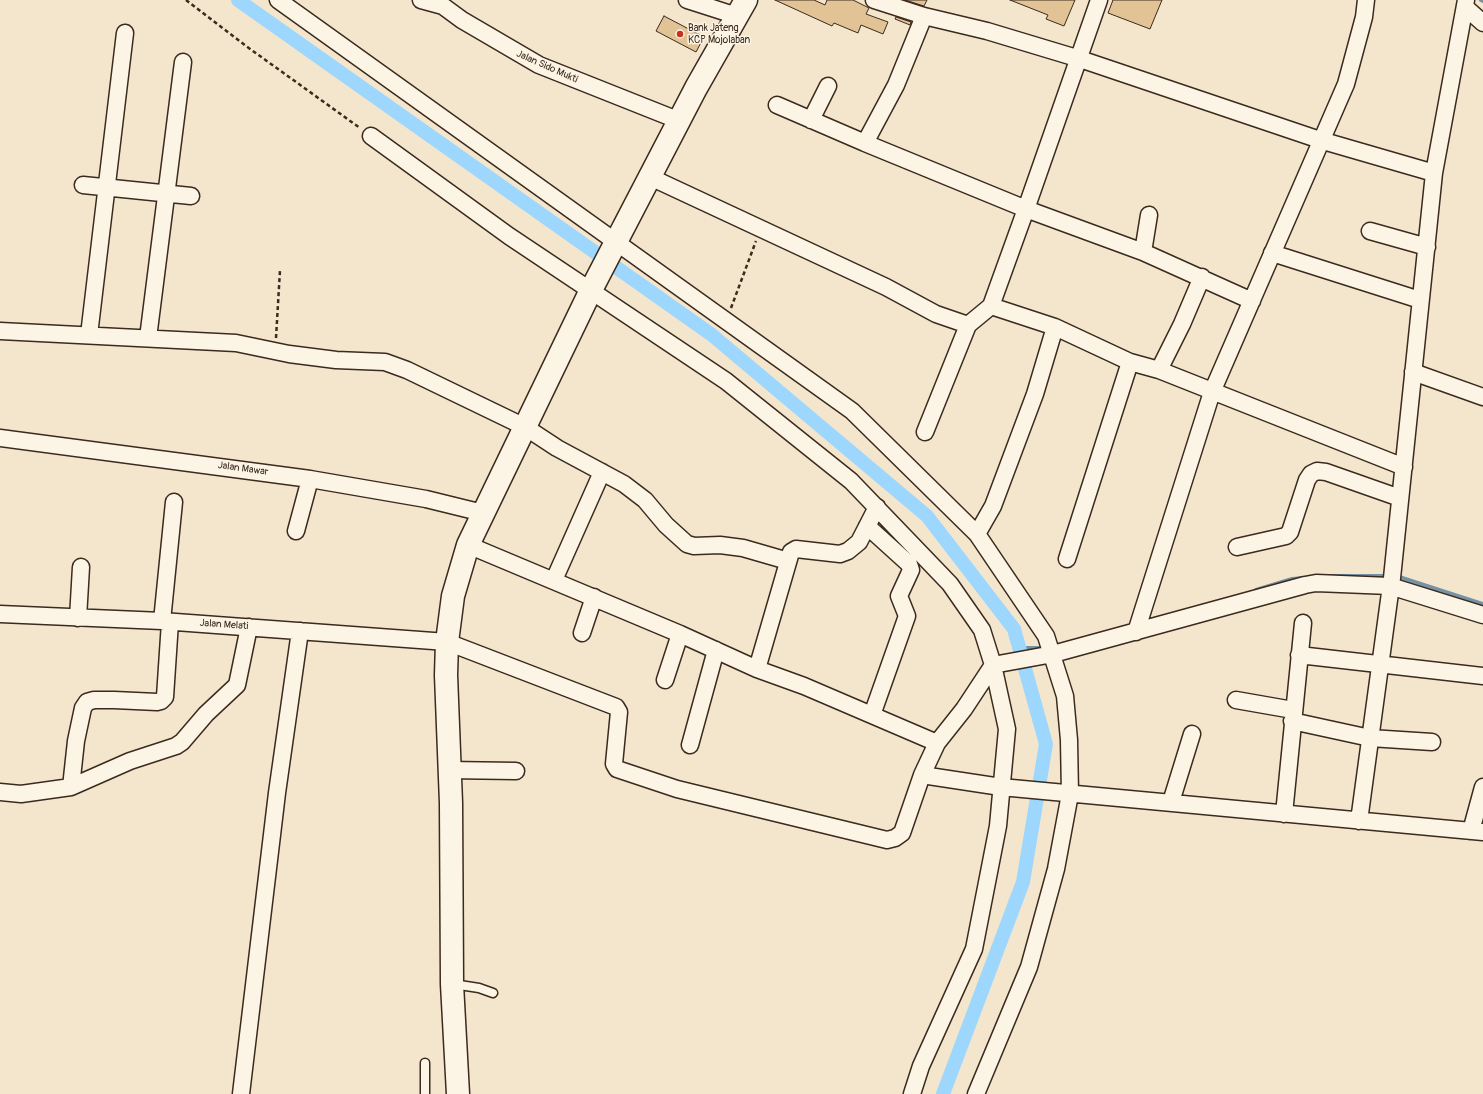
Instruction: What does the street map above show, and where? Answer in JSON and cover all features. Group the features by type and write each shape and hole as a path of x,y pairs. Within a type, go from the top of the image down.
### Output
{"main road":[{"path":"458,1094 452,984 451,803 448,770 446,674 447,642 453,596 468,545 524,427 593,287 650,177 742,8"}],"street":[{"path":"278,0 614,248 725,322 852,411 977,534 1046,636 1050,654 1065,696 1069,740 1067,793 1056,869 1029,967 976,1094"},
{"name":"Jalan Sido Mukti","path":"421,0 443,6 482,32 539,65 680,121"},
{"path":"687,0 742,8"},
{"path":"874,0 924,16 987,31 1080,59 1320,140 1434,173"},
{"path":"925,432 968,325 991,306 1080,59 1099,0"},
{"path":"1136,632 1212,392 1350,70 1364,17 1366,0"},
{"path":"1465,3 1483,23"},
{"path":"1359,821 1392,578 1434,173 1465,3"},
{"path":"865,143 896,85 924,16"},
{"path":"89,335 125,33"},
{"path":"148,338 182,62"},
{"path":"811,120 828,86"},
{"path":"778,105 865,143 1026,209 1143,252 1202,277 1252,301"},
{"path":"371,136 510,236 593,287 726,381 851,481 950,584 982,630 995,664 1007,729 1007,787 974,949 921,1066 912,1094"},
{"path":"650,177 886,287 936,314 968,325"},
{"path":"82,185 191,196"},
{"path":"1143,252 1149,215"},
{"path":"1370,231 1427,247"},
{"path":"1272,253 1420,300"},
{"path":"1158,370 1182,324 1202,277"},
{"path":"991,306 1055,327 1130,362 1158,370 1404,466"},
{"path":"977,534 993,506 1036,394 1055,327"},
{"path":"0,331 236,343 336,360 385,362 407,370 524,427 557,448 602,472 645,500 666,525 687,544 694,546 720,545 743,548 788,561"},
{"path":"1067,559 1130,362"},
{"path":"1413,372 1483,397"},
{"name":"Jalan Mawar","path":"0,438 310,479 426,499 483,513"},
{"path":"1237,547 1286,536 1290,532 1307,480 1311,474 1316,471 1326,472 1400,498"},
{"path":"554,580 602,472"},
{"path":"296,531 310,479"},
{"path":"71,787 76,741 83,708 87,702 94,700 114,700 156,702 161,701 164,697 166,622 174,502"},
{"path":"757,669 791,552 796,549 840,554 848,550 859,542 877,507"},
{"path":"867,526 909,564 911,570 899,596 907,616 872,715"},
{"path":"468,545 594,597 757,669 804,686 937,743"},
{"path":"78,618 81,567"},
{"path":"1483,615 1392,578 1316,583 1050,654 995,664 964,709 937,743 922,775 1007,787 1477,831 1483,787"},
{"path":"582,633 594,597"},
{"name":"Jalan Melati","path":"0,614 249,627 447,642 616,707 619,712 614,764 616,770 677,789 887,840 895,838 902,833 922,775"},
{"path":"1284,814 1292,716 1303,623"},
{"path":"0,792 21,794 71,787 130,761 176,746 182,742 206,714 237,685 249,627"},
{"path":"241,1094 277,793 300,631"},
{"path":"665,680 680,634"},
{"path":"690,746 716,650"},
{"path":"1299,655 1381,663 1483,676"},
{"path":"1236,700 1370,738 1432,742"},
{"path":"1171,802 1192,734"},
{"path":"448,770 516,771"}],"lane":[{"path":"452,984 479,988 494,993"},
{"path":"424,1063 425,1094"}],"path":[{"path":"186,0 246,46 371,136"},
{"path":"725,322 760,229"},
{"path":"276,351 280,270"}],"building":[{"path":"775,0 814,0 825,5 827,0 853,0 869,8 866,14 888,22 883,34 861,25 858,33 834,23 832,26"},
{"path":"905,0 927,0 924,6"},
{"path":"1010,0 1075,0 1064,26 1046,19 1048,15"},
{"path":"1113,0 1162,0 1150,29 1108,13"},
{"name":"Bank Jateng KCP Mojolaban","path":"664,16 704,37 696,52 656,31"},
{"path":"896,17 911,22 910,25 895,19"}],"waterway":[{"path":"238,0 712,335 927,516 1014,629 1046,744 1023,882 943,1094"},
{"path":"1322,576 1389,576"},
{"path":"1396,576 1483,604"},
{"path":"1256,590 1292,579 1303,578"},
{"path":"1019,648 1042,648"}],"place":[{"name":"Bank Jateng KCP Mojolaban","path":"680,34"}]}
